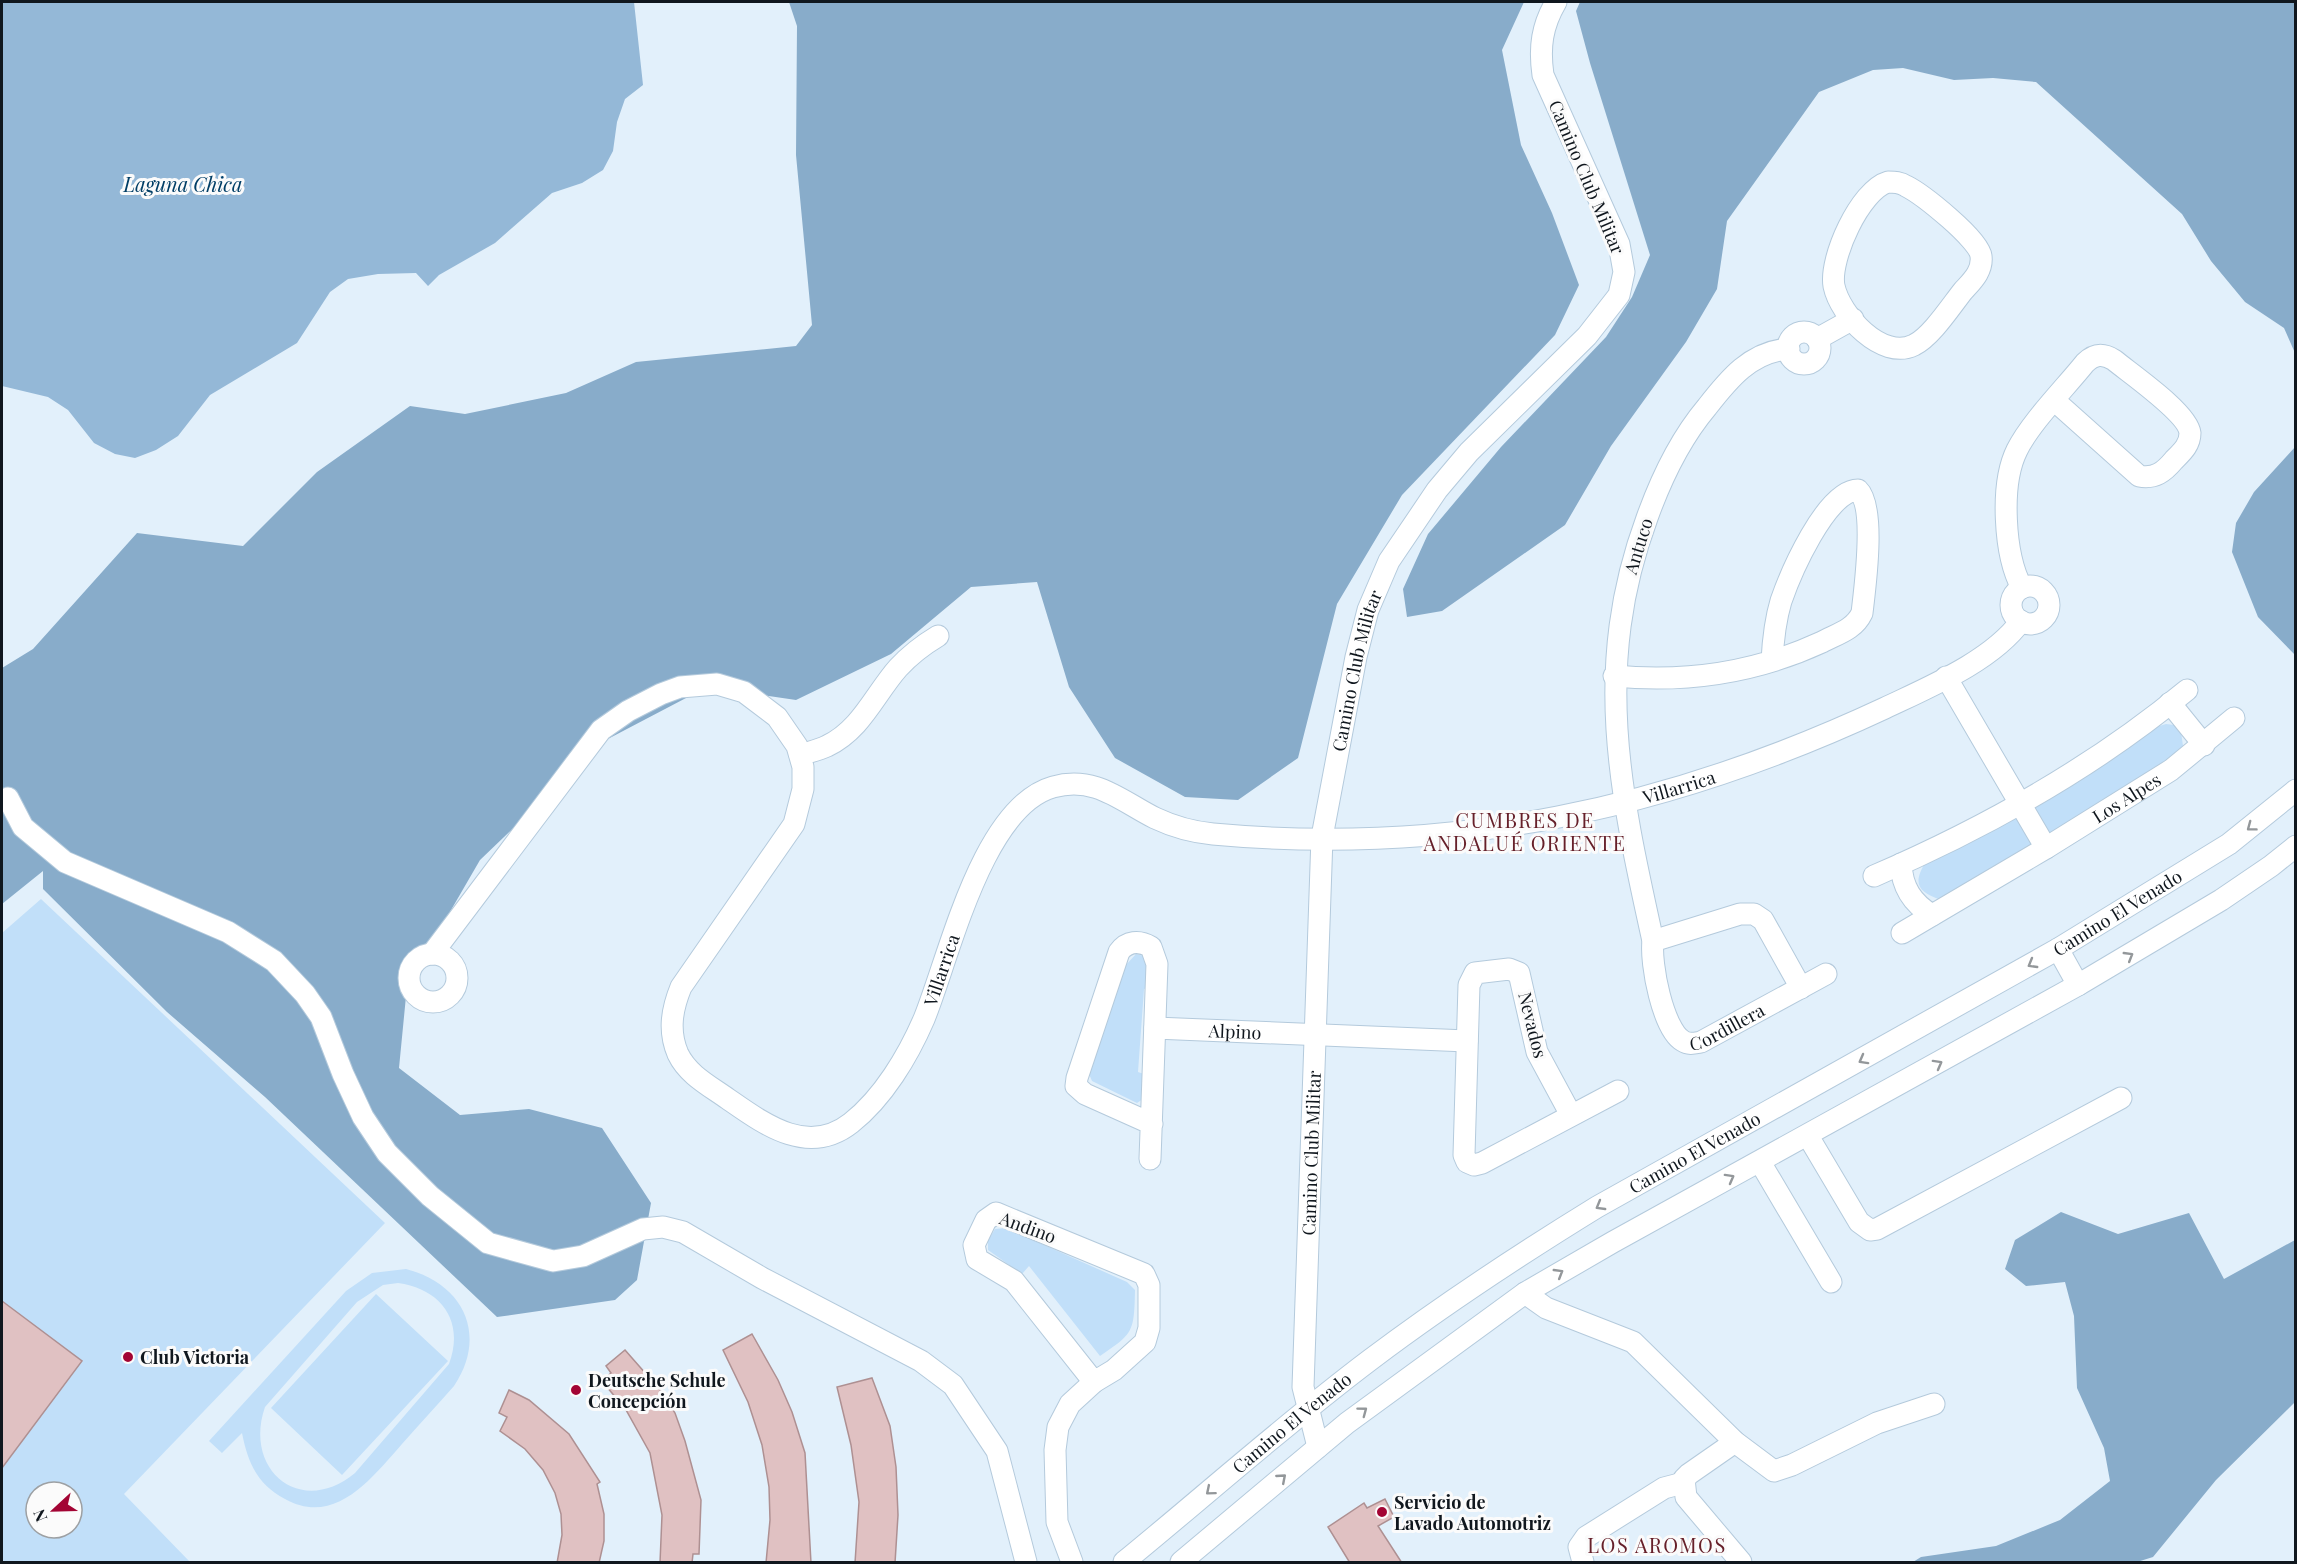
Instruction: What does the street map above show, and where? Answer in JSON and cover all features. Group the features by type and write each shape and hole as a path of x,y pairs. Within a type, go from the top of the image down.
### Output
{"street":[{"name":"Camino Club Militar","path":"1318,1447 1303,1387 1322,837 1356,657 1368,610 1389,561 1431,498 1469,452 1587,336 1619,295 1624,272 1619,244 1543,75 1539,50 1544,28 1556,2"},
{"path":"1896,182 1910,188 1975,241 1980,249 1981,267 1977,275 1923,339 1912,346 1896,349 1887,346 1865,332 1853,319 1837,295 1833,276 1834,265 1857,213 1871,192 1881,184 1896,182"},
{"name":"Antuco","path":"1626,803 1616,740 1614,676 1617,642 1629,576 1652,504 1676,453 1699,416 1741,368 1763,354 1789,349 1796,361 1809,363 1819,353 1817,339 1853,319"},
{"path":"2021,621 2013,613 2012,601 2022,588 2010,560 2007,545 2006,519 2011,467 2023,439 2089,359 2100,355 2108,356 2186,420 2190,433 2188,444 2162,473 2151,477 2139,476 2055,401"},
{"path":"1614,676 1653,679 1704,677 1772,661 1847,630 1859,620 1863,606 1868,517 1864,497 1858,490 1846,493 1833,504 1800,557 1781,602 1772,661"},
{"name":"Villarrica","path":"432,954 587,745 601,730 644,702 680,687 704,684 730,687 757,699 777,717 800,755 803,789 794,824 681,987 672,1011 672,1023 676,1049 694,1075 766,1125 795,1137 818,1138 839,1131 860,1115 891,1077 923,1022 952,933 982,865 1013,816 1031,797 1052,787 1087,784 1106,789 1144,812 1180,828 1217,834 1412,837 1468,832 1542,821 1626,803 1717,776 1798,746 1946,677 1996,647 2021,621 2038,622 2049,609 2047,597 2039,588 2022,588"},
{"path":"800,755 827,746 843,735 865,715 897,669 911,655 938,636"},
{"path":"1946,677 2046,848"},
{"path":"1874,876 2020,804 2170,704 2187,690"},
{"path":"2170,704 2204,745"},
{"name":"Los Alpes","path":"1902,933 2046,848 2171,770 2234,718"},
{"name":"Camino El Venado","path":"1124,1563 1307,1410 1430,1316 1557,1232 2058,949 2229,844 2295,790"},
{"path":"8,798 23,827 65,862 228,932 274,962 305,994 321,1017 363,1117 387,1153 430,1196 488,1243 553,1261 583,1256 643,1229 663,1227 683,1232 762,1278 921,1360 953,1385 996,1451 1026,1563"},
{"name":"Cordillera","path":"1626,803 1629,833 1653,941 1652,958 1667,1016 1681,1041 1688,1044 1701,1042 1826,974"},
{"name":"Camino El Venado","path":"1181,1563 1318,1447 1374,1403 1526,1293 2078,985 2230,894 2295,846"},
{"path":"1901,864 1909,895 1932,915"},
{"path":"1653,941 1740,914 1754,914 1767,924 1801,988"},
{"path":"1150,1160 1152,1124 1157,958 1150,947 1138,942 1131,943 1119,952 1076,1086 1081,1093 1152,1124"},
{"path":"2058,949 2078,985"},
{"name":"Nevados","path":"1571,1115 1537,1052 1522,981 1514,969 1478,971 1472,976 1469,985 1464,1155 1470,1164 1482,1163 1618,1091"},
{"name":"Alpino","path":"1155,1028 1264,1031 1315,1036"},
{"path":"1315,1036 1467,1041"},
{"path":"1808,1136 1859,1222 1870,1230 1877,1230 2121,1098"},
{"path":"1760,1162 1831,1282"},
{"name":"Andino","path":"1072,1563 1057,1522 1055,1450 1058,1427 1070,1404 1094,1382 1125,1361 1145,1342 1149,1328 1147,1276 1000,1213 993,1214 986,1220 974,1245 977,1259 1014,1281 1094,1382"},
{"path":"1526,1293 1546,1308 1633,1342 1735,1442 1767,1468 1780,1471 1877,1423 1934,1404"},
{"path":"1583,1563 1579,1547 1586,1537 1664,1488 1683,1483 1689,1474 1735,1442"},
{"path":"1683,1483 1686,1497 1741,1563"}],"shaded area":[{"path":"789,2 1524,2 1502,50 1521,145 1552,213 1579,285 1555,335 1402,495 1337,604 1298,758 1238,800 1185,797 1115,758 1069,687 1037,582 971,587 891,654 796,700 707,687 604,741 480,860 407,986 399,1068 460,1115 529,1109 602,1128 651,1203 637,1280 615,1300 497,1317 265,1097 167,1012 43,889 43,871 2,904 2,668 33,649 137,533 243,546 317,472 410,406 465,414 566,393 636,362 796,346 812,325 796,155 797,26"},
{"path":"1580,2 2295,2 2295,353 2284,328 2245,302 2211,261 2182,214 2036,82 1993,78 1954,80 1903,68 1873,70 1819,92 1727,221 1717,289 1686,342 1611,446 1565,525 1442,611 1407,617 1403,589 1428,534 1501,447 1606,337 1632,297 1650,255 1590,63 1576,11"},
{"path":"2295,447 2295,655 2258,617 2232,552 2236,523 2254,492"},
{"path":"2166,724 2174,725 2181,732 2183,746 2176,754 1948,897 1941,900 1927,894 1920,887 1919,877 1925,863 2156,727"},
{"name":"Club Victoria","path":"41,899 385,1223 124,1494 190,1562 2,1562 2,933"},
{"path":"1136,954 1144,956 1149,963 1151,987 1144,989 1138,1072 1147,1075 1143,1099 1137,1103 1092,1081 1089,1074 1125,966"},
{"path":"2061,1212 2118,1234 2189,1213 2224,1279 2295,1240 2295,1402 2216,1480 2153,1557 2137,1562 1913,1562 1921,1557 1996,1546 2060,1520 2110,1481 2104,1448 2077,1388 2074,1316 2065,1282 2026,1286 2005,1269 2015,1240"},
{"path":"1006,1228 1127,1282 1135,1290 1134,1315 1126,1336 1100,1356 1029,1266 1022,1274 988,1250 988,1241 995,1229"},
{"path":"406,1269 426,1276 443,1286 456,1299 469,1331 469,1348 464,1367 454,1386 365,1484 336,1503 320,1507 303,1506 285,1499 267,1487 255,1472 247,1454 242,1433 222,1453 209,1441 346,1291 372,1273","holes":["398,1283 426,1292 446,1310 454,1334 449,1364 355,1473 335,1486 315,1491 297,1489 282,1480 270,1467 262,1450 260,1430 265,1407 357,1302 383,1285"]},
{"path":"376,1294 448,1361 342,1475 271,1408"}],"water":[{"name":"Laguna Chica","path":"2,2 634,2 643,85 625,99 617,122 613,151 603,170 582,183 552,193 495,243 439,275 428,286 416,273 378,274 348,279 330,292 297,343 210,395 178,436 156,450 135,458 115,454 94,443 68,410 48,397 2,386"}],"building":[{"path":"2,1301 82,1361 2,1468"},
{"path":"752,1334 778,1380 792,1412 805,1453 811,1563 766,1563 770,1520 769,1487 762,1445 748,1402 723,1350"},
{"path":"625,1350 661,1391 675,1413 685,1441 701,1500 699,1554 693,1554 692,1563 660,1563 662,1515 650,1453 626,1410 602,1381 611,1373 606,1366"},
{"path":"872,1378 890,1426 896,1467 898,1515 895,1563 855,1563 859,1502 851,1445 837,1387"},
{"path":"509,1390 529,1400 569,1434 600,1482 597,1484 604,1514 604,1541 599,1563 557,1563 562,1535 561,1514 555,1493 543,1470 525,1449 500,1431 507,1417 499,1413"},
{"path":"1385,1499 1394,1517 1378,1526 1402,1563 1350,1563 1328,1527 1364,1503 1367,1508"}],"place":[{"name":"Club Victoria","path":"128,1357"},
{"name":"Deutsche Schule Concepción","path":"576,1390"},
{"name":"Servicio de Lavado Automotriz","path":"1382,1512"}],"district":[{"name":"CUMBRES DE ANDALUÉ ORIENTE","path":"1525,830"},
{"name":"LOS AROMOS","path":"1657,1544"}]}
